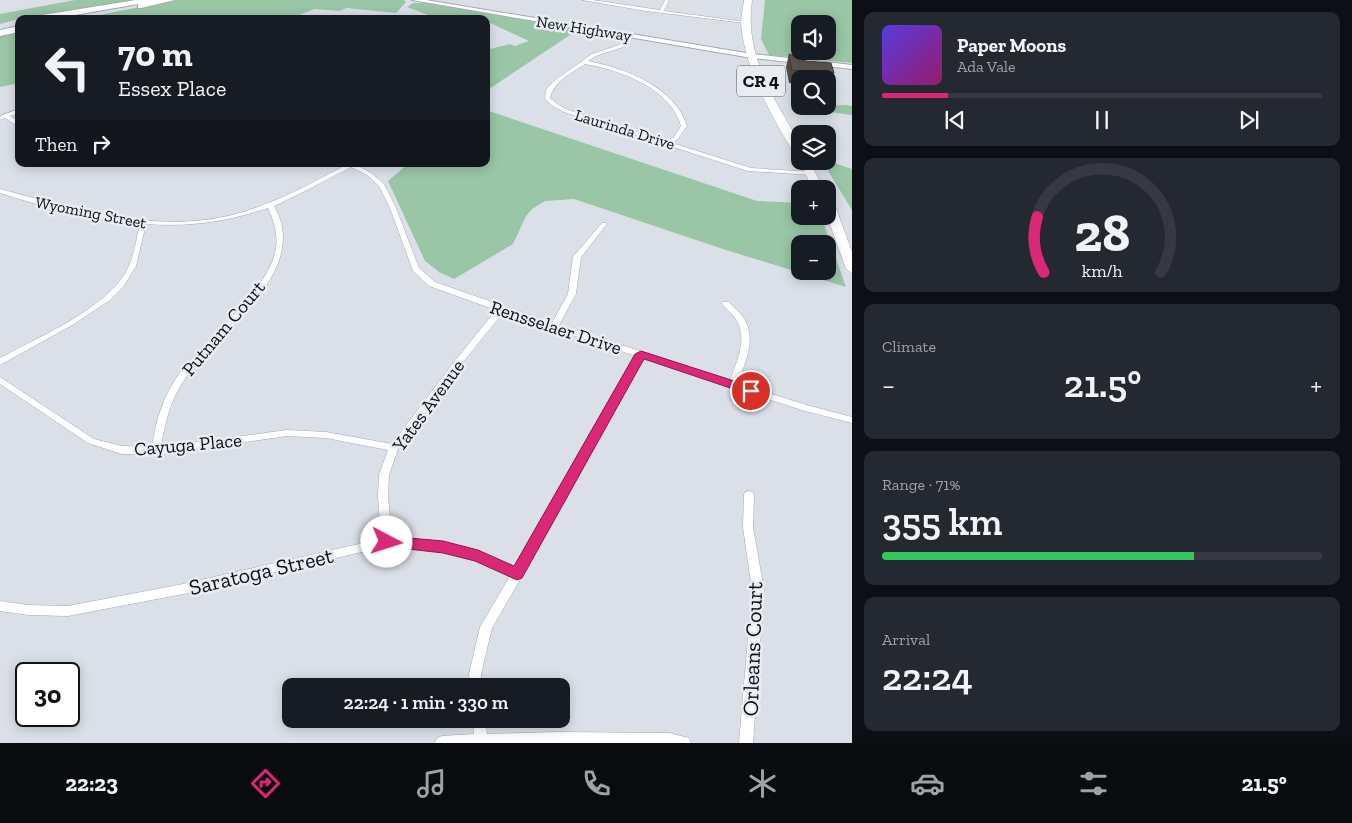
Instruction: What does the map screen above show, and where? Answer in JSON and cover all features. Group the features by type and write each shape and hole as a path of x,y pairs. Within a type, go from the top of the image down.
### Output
{"highway":[{"path":"60,15 150,0"},
{"path":"93,15 171,0"},
{"path":"0,25 15,23"},
{"path":"0,33 15,30"}],"main road":[{"name":"CR 4","path":"748,0 745,22 752,56 774,109 791,138"},
{"path":"809,170 814,180"},
{"path":"836,225 852,269"}],"street":[{"name":"New Highway","path":"415,0 752,56 852,67"},
{"path":"584,0 745,22"},
{"path":"661,12 667,0"},
{"name":"Laurinda Drive","path":"631,36 621,46 594,54 549,90 547,98 566,111 668,142 750,170 811,174"},
{"path":"584,62 614,68 634,76 678,109 683,118 684,126 676,138 668,142"},
{"path":"3,117 15,113"},
{"path":"3,117 15,123"},
{"name":"Wyoming Street","path":"0,191 73,212 143,224 202,223 270,205 345,167"},
{"name":"Rensselaer Drive","path":"356,167 369,174 382,185 393,208 416,269 432,284 732,385 808,409 852,420"},
{"name":"Putnam Court","path":"156,450 161,419 172,391 192,362 258,293 274,263 279,248 279,228 270,205"},
{"path":"0,362 97,306 116,290 129,274 136,258 143,224"},
{"path":"554,326 572,294 577,257 604,224"},
{"path":"726,304 740,319 745,332 746,348 732,385"},
{"name":"Yates Avenue","path":"387,542 383,496 384,475 394,448 456,364 502,309"},
{"path":"475,678 486,627 641,354"},
{"name":"Cayuga Place","path":"0,380 91,441 122,450 156,450 287,433 326,435 394,448"},
{"name":"Orleans Court","path":"746,743 758,590 748,527 749,495"},
{"name":"Saratoga Street","path":"0,606 28,610 68,610 183,589 387,542 443,547 478,556 517,574"},
{"path":"480,728 481,740"},
{"path":"442,743 481,740 669,740 684,743"}],"green space":[{"path":"75,0 140,0 44,15 15,15 15,20 0,24 0,14"},
{"path":"175,0 404,0 406,2 396,13 347,8 339,11 314,9 299,15 99,15"},
{"path":"765,0 852,0 852,63 821,60 836,60 836,15 791,15 791,57 769,55 761,39"},
{"path":"413,3 425,3 579,29 490,88 490,49 510,44 515,46 529,41 490,23 490,15 428,15 407,7"},
{"path":"15,32 15,84 0,87 0,35"},
{"path":"836,105 852,106 852,115 836,113"},
{"path":"490,111 757,201 791,203 791,225 824,225 828,235 791,235 791,270 574,199 545,201 532,209 526,216 513,244 454,279 439,272 425,261 388,181 404,167 490,167"},
{"path":"836,164 852,169 852,210 836,184 836,180 834,180 828,170 836,170"},
{"path":"836,259 846,287 823,280 836,280"}],"building":[{"path":"789,54 791,55 791,60 831,63 833,70 792,70"}],"route":[{"path":"387,542 443,547 478,556 517,574 563,496 591,440 641,354 751,391"}]}
